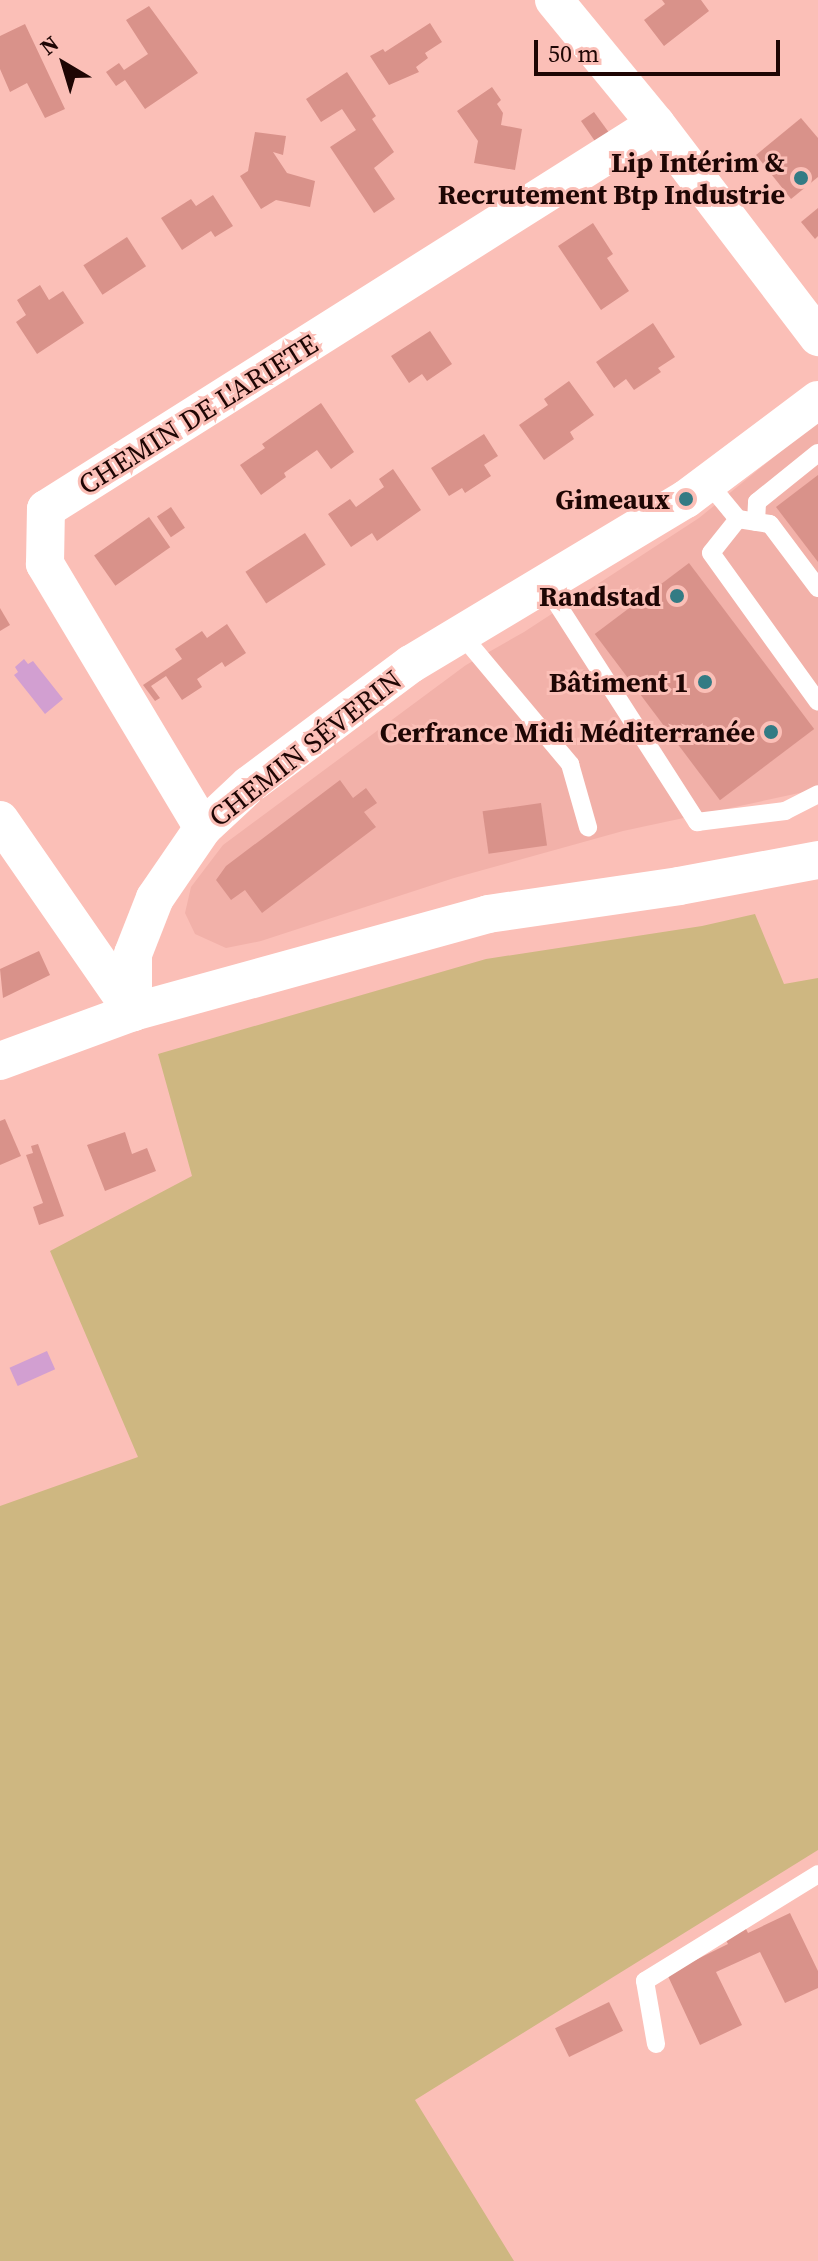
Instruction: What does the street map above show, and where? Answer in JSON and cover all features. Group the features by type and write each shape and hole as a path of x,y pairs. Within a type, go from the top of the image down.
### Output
{"street":[{"path":"554,0 656,124 818,337"},
{"name":"CHEMIN DE L'ARIETE","path":"203,828 45,564 46,509 656,124"},
{"name":"CHEMIN SÉVERIN","path":"133,1012 133,954 155,898 203,828 249,785 411,664 709,484 818,400"},
{"path":"0,820 133,1012"},
{"path":"0,1061 133,1012 488,914 679,886 818,860"}],"lane":[{"path":"818,453 757,502 747,520 711,553 818,702"},
{"path":"709,484 747,520 770,524 818,588"},
{"path":"545,585 697,822 785,811 818,794"},
{"path":"461,634 570,764 588,827"},
{"path":"656,2044 645,1981 818,1874"}],"shaded area":[{"path":"818,421 818,789 623,831 454,878 261,941 226,948 195,934 185,913 191,887 223,845 466,665 524,632 699,518"},
{"path":"24,659 28,664 33,661 63,699 45,714 14,675 18,672 15,667"},
{"path":"755,914 784,984 818,978 818,1850 415,2100 514,2261 0,2261 0,1506 138,1457 50,1251 192,1176 158,1054 486,959 702,926"},
{"path":"47,1351 55,1369 18,1386 10,1368"}],"building":[{"path":"662,0 701,0 709,11 664,46 644,20 665,4"},
{"path":"149,6 198,73 145,109 125,80 116,86 106,72 119,63 124,70 148,54 126,20"},
{"path":"430,23 442,42 425,53 428,58 416,67 419,72 389,85 370,56 383,49 385,52"},
{"path":"25,24 65,109 45,118 27,83 10,92 0,69 0,36"},
{"path":"347,72 376,116 372,119 394,152 374,168 395,199 374,213 330,147 356,130 342,109 321,122 306,99"},
{"path":"492,87 501,100 497,104 503,113 501,125 522,129 515,170 474,163 478,141 457,111"},
{"path":"594,112 610,134 599,147 581,121"},
{"path":"801,118 818,138 818,177 791,199 756,155"},
{"path":"255,132 286,136 283,155 273,152 287,173 315,181 310,207 276,200 261,209 240,176 248,171"},
{"path":"213,195 233,226 215,237 211,231 182,250 161,218 191,199 196,206"},
{"path":"818,208 818,236 815,239 801,222"},
{"path":"593,223 613,254 607,258 629,291 601,310 558,246"},
{"path":"127,237 146,266 102,295 83,265"},
{"path":"40,285 49,300 63,291 84,323 37,354 16,322 26,315 17,300"},
{"path":"653,323 675,357 658,368 661,372 634,390 626,379 614,388 596,362"},
{"path":"430,331 452,364 427,381 422,374 409,383 391,356"},
{"path":"569,381 594,415 570,432 574,439 544,460 519,425 548,405 544,399"},
{"path":"321,403 354,452 331,469 317,450 284,473 286,477 261,495 240,465 265,448 262,444"},
{"path":"484,434 498,456 484,465 491,476 465,493 462,488 449,496 431,468"},
{"path":"393,469 421,510 377,541 372,533 351,547 328,514 350,499 356,507 384,487 379,479"},
{"path":"818,475 818,562 776,507"},
{"path":"171,507 185,528 171,537 157,517"},
{"path":"149,517 170,547 115,586 94,555"},
{"path":"305,533 326,565 266,604 245,572"},
{"name":"Bâtiment 1","path":"689,563 814,729 720,800 595,634"},
{"path":"0,608 10,625 0,631"},
{"path":"227,624 246,653 225,667 222,662 197,679 202,687 182,700 166,676 151,686 160,698 155,701 143,685 182,659 175,649 202,631 207,638"},
{"path":"340,780 353,798 366,788 377,803 364,812 376,827 262,913 245,890 231,900 216,880 226,866"},
{"path":"541,803 547,846 489,854 483,811"},
{"path":"39,951 50,975 3,998 0,969"},
{"path":"5,1119 21,1156 0,1165 0,1121"},
{"path":"125,1132 132,1154 147,1148 156,1171 105,1191 87,1145"},
{"path":"38,1144 64,1216 39,1225 33,1207 43,1203 26,1155 33,1153 31,1146"},
{"path":"790,1913 818,1971 818,1988 785,2003 760,1952 716,1972 742,2025 700,2045 667,1974 728,1944 723,1934 744,1925 748,1933"},
{"path":"609,2002 623,2031 569,2057 555,2028"}],"place":[{"name":"Lip Intérim & Recrutement Btp Industrie","path":"801,178"},
{"name":"Gimeaux","path":"686,499"},
{"name":"Randstad","path":"677,596"},
{"name":"Bâtiment 1","path":"705,682"},
{"name":"Cerfrance Midi Méditerranée","path":"771,732"}]}
